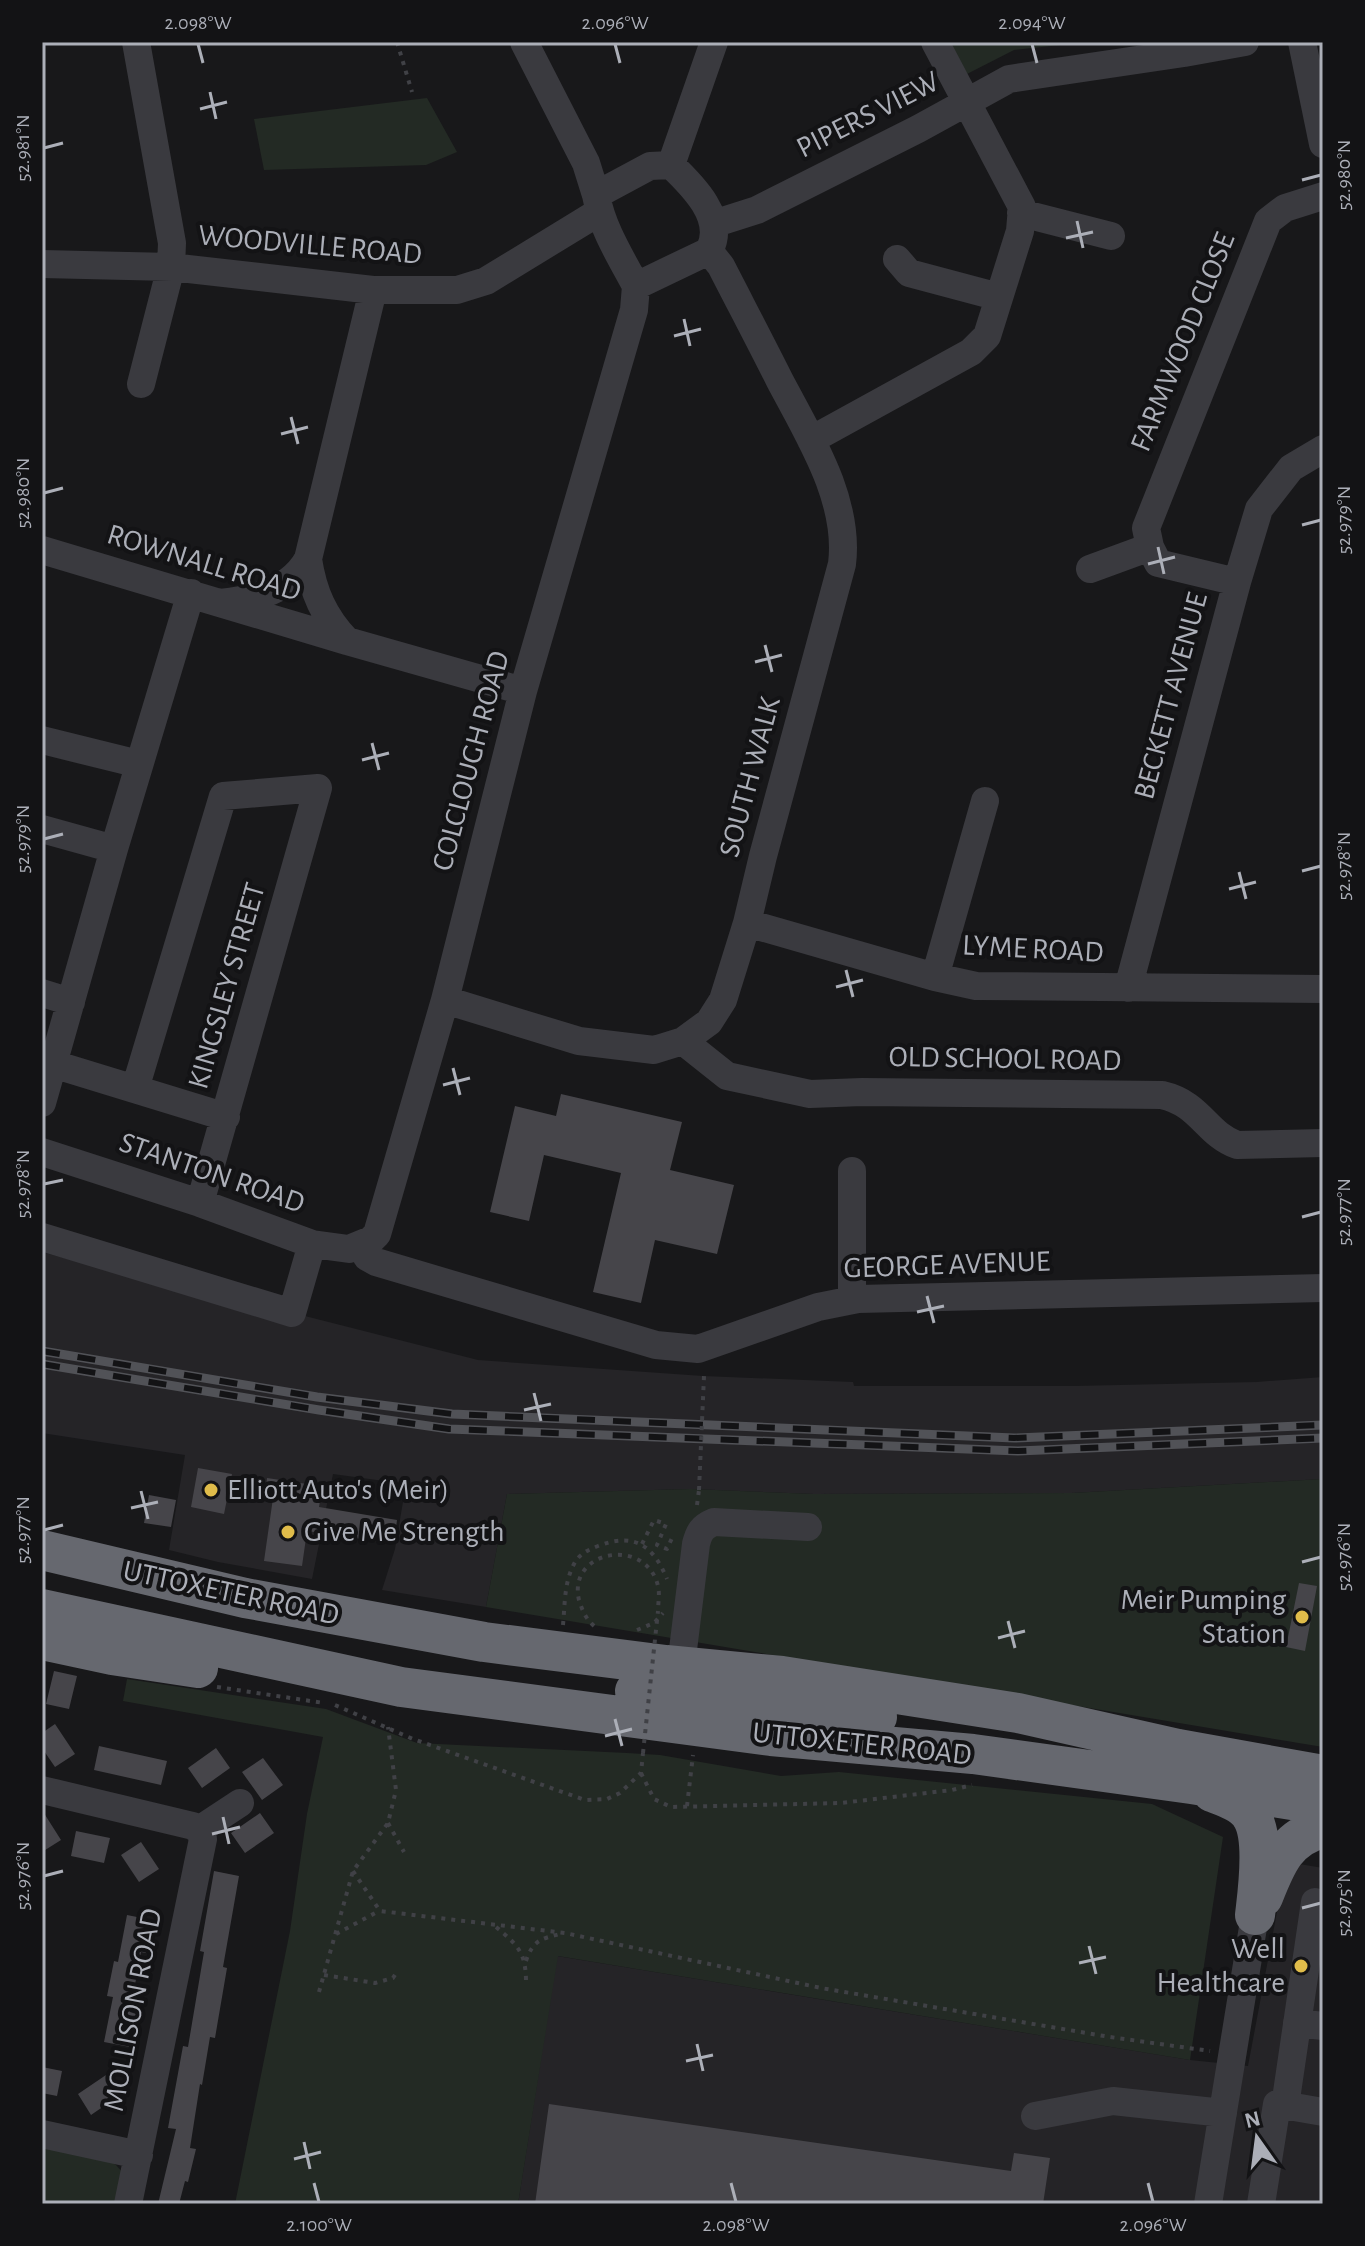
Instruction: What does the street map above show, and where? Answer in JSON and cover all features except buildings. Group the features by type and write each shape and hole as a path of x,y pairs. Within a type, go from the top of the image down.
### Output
{"highway":[{"name":"UTTOXETER ROAD","path":"42,1550 245,1598 484,1642 782,1676 1018,1713 1185,1766 1323,1805"},
{"path":"42,1578 145,1604 412,1661 1185,1766 1249,1812 1255,1824 1260,1862 1255,1915"},
{"path":"42,1609 401,1687"},
{"path":"42,1640 112,1655 234,1674 336,1685 401,1687"},
{"name":"UTTOXETER ROAD","path":"401,1687 771,1736 973,1754 1323,1775"},
{"path":"1255,1915 1274,1869 1290,1844 1308,1832 1323,1828"}],"street":[{"path":"524,42 586,163 607,233 636,286"},
{"path":"671,165 714,42"},
{"path":"811,440 971,352 987,336 1020,231 1022,207 935,42"},
{"name":"PIPERS VIEW","path":"636,286 757,210 1009,79 1183,48 1245,42"},
{"path":"1302,42 1323,144"},
{"path":"140,43 172,243 171,267 141,384"},
{"name":"WOODVILLE ROAD","path":"42,264 171,267 373,290 457,290 486,281 650,166 671,165"},
{"name":"SOUTH WALK","path":"445,1000 579,1041 654,1050 683,1041 709,1022 723,1000 747,923 842,564 844,544 836,503 811,440 721,266 697,191 671,165"},
{"name":"FARMWOOD CLOSE","path":"1150,547 1146,528 1268,221 1285,208 1323,196"},
{"path":"1021,213 1111,236"},
{"path":"897,259 909,273 999,297"},
{"name":"COLCLOUGH ROAD","path":"361,1245 377,1234 435,1063 445,1000 523,691 634,310 636,286"},
{"path":"220,603 240,601 275,590 301,572 308,559 373,290"},
{"name":"BECKETT AVENUE","path":"1128,988 1259,509 1291,468 1323,449"},
{"path":"1090,569 1150,547 1158,563 1237,582"},
{"name":"ROWNALL ROAD","path":"42,550 523,691"},
{"path":"308,559 313,589 333,626 347,641"},
{"path":"42,1103 191,593"},
{"path":"42,740 139,764"},
{"name":"KINGSLEY STREET","path":"135,1089 223,796 318,788 200,1203"},
{"path":"935,977 985,801"},
{"path":"42,829 114,849"},
{"name":"LYME ROAD","path":"747,923 976,986 1323,989"},
{"path":"42,993 71,1002"},
{"name":"OLD SCHOOL ROAD","path":"683,1041 727,1076 810,1094 1162,1095 1190,1106 1225,1140 1237,1145 1323,1143"},
{"path":"53,1064 226,1117"},
{"name":"STANTON ROAD","path":"42,1152 200,1203 312,1244 349,1249 361,1245"},
{"path":"852,1171 852,1300"},
{"path":"42,1237 292,1313 312,1244"},
{"name":"GEORGE AVENUE","path":"361,1245 367,1257 376,1262 673,1348 698,1349 818,1307 852,1300 1323,1288"},
{"path":"693,1667 696,1544 699,1532 705,1525 714,1522 808,1527"},
{"path":"42,1790 199,1830 240,1803"},
{"name":"MOLLISON ROAD","path":"128,2204 203,1839 199,1830"},
{"path":"1285,2106 1310,2024 1315,1902 1323,1904"},
{"path":"1208,2204 1255,1915"},
{"path":"1035,2116 1113,2101 1223,2113"},
{"path":"1261,2204 1277,2104 1323,2112"},
{"path":"42,2134 139,2155"}],"path":[{"path":"397,42 412,92"},
{"path":"699,1490 704,1376"},
{"path":"642,1544 654,1520 666,1524 657,1545 667,1549"},
{"path":"560,1651 566,1584 581,1554 617,1540 642,1544 659,1560 669,1585"},
{"path":"606,1631 591,1625 584,1614 577,1591 586,1568 595,1559 620,1554 645,1563 655,1576 659,1590 641,1773 654,1799 671,1807 841,1803 952,1790 980,1783"},
{"path":"628,1633 654,1623 664,1612"},
{"path":"333,1704 413,1739 585,1800 607,1799 620,1793 641,1773"},
{"path":"319,1992 353,1871 388,1823 396,1790 388,1727"},
{"path":"687,1807 694,1749"},
{"path":"388,1823 404,1852"},
{"path":"353,1871 380,1911"},
{"path":"336,1934 380,1911 565,1933 821,1988 1110,2037 1232,2054"},
{"path":"495,1925 516,1943 526,1963"},
{"path":"526,1982 530,1949 539,1940 565,1933"},
{"path":"324,1975 375,1983 393,1978 398,1970"}],"shaded area":[{"path":"947,42 1089,42 1014,50 965,75"},
{"path":"427,98 457,152 426,165 264,170 254,119"},
{"path":"42,1252 297,1322 301,1315 478,1360 703,1376 853,1382 854,1386 1074,1386 1257,1382 1323,1377 1323,1479 1072,1493 814,1494 691,1489 507,1494 486,1607 382,1590 395,1549 406,1484 333,1474 312,1579 169,1550 185,1455 42,1433"},
{"path":"1323,1479 1323,1747 486,1607 507,1494 691,1489 814,1494 1072,1493"},
{"path":"127,1679 326,1709 417,1743 660,1755 781,1776 839,1772 1152,1804 1223,1837 1190,2060 558,1956 518,2204 235,2204 290,1931 307,1814 323,1737 123,1701"},
{"path":"1299,1864 1323,1868 1323,2204 518,2204 557,1956 1190,2060 1248,2066 1283,1880"},
{"path":"42,2146 108,2160 116,2165 123,2173 120,2204 42,2204"}],"railway":[{"path":"42,1351 317,1397 452,1414 1014,1438 1323,1425"},
{"path":"42,1364 449,1429 1018,1451 1323,1438"}],"place":[{"name":"Elliott Auto's (Meir)","path":"211,1490"},
{"name":"Give Me Strength","path":"288,1532"},
{"name":"Meir Pumping Station","path":"1302,1617"},
{"name":"Well Healthcare","path":"1301,1966"}]}
